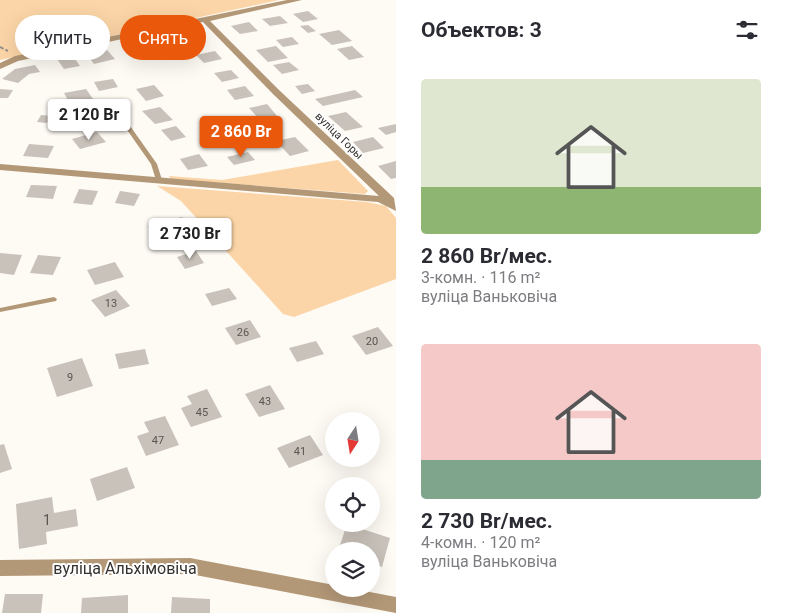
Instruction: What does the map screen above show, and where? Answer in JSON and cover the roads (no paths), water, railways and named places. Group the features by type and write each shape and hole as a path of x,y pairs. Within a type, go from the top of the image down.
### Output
{"street":[{"path":"206,19 298,0"},
{"name":"вуліца Горы","path":"206,21 276,92 396,207"},
{"path":"0,66 15,59 120,37"},
{"path":"0,167 381,199 396,207"},
{"name":"вуліца Альхімовіча","path":"0,568 190,566 396,604"}],"lane":[{"path":"114,107 154,164 160,180"},
{"path":"0,310 54,299"}]}
